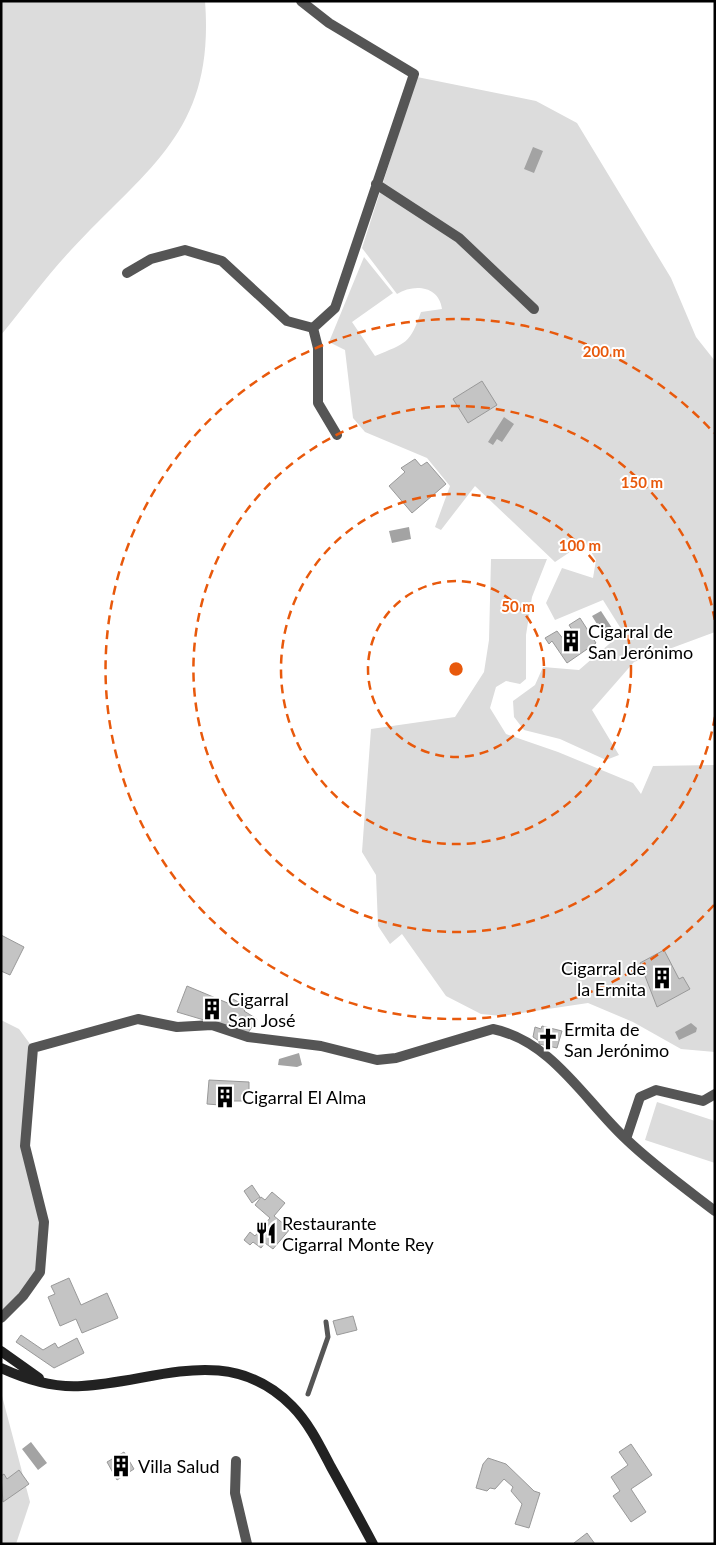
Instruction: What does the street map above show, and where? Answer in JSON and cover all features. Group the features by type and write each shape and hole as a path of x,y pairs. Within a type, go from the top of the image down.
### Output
{"main road":[{"path":"1,1351 46,1383"},
{"path":"1,1368 46,1383 80,1386 192,1370 227,1372 261,1384 292,1405 312,1431 373,1544"}],"street":[{"path":"301,1 329,23 414,74 335,308 314,328"},
{"path":"376,184 459,238 534,309"},
{"path":"127,273 151,259 185,250 222,262 287,321 314,328"},
{"path":"314,328 318,348 318,403 336,435"},
{"path":"1,1318 23,1296 40,1272 44,1222 25,1146 33,1048 138,1019 177,1027 212,1025 248,1037 321,1046 377,1060 396,1058 493,1029 507,1032 531,1046 570,1077 626,1140 715,1211"},
{"path":"626,1140 640,1097 656,1090 703,1101 715,1094"},
{"path":"236,1461 235,1493 247,1544"}],"lane":[{"path":"308,1394 328,1336 326,1322"}],"shaded area":[{"path":"1,1 205,1 205,46 199,83 188,115 171,143 150,169 62,260 1,335"},
{"path":"417,77 536,101 577,123 671,278 696,337 715,361 715,632 634,662 592,710 619,755 606,760 560,739 524,730 514,717 513,701 535,685 543,667 579,670 623,632 603,600 555,620 546,603 562,568 593,578 596,560 585,542 555,562 475,486 441,530 435,527 450,486 427,458 365,432 353,418 345,350 329,342 364,257 393,293 352,322 375,356 406,341 414,331 421,312 442,309 440,301 431,291 417,288 397,294 362,248"},
{"path":"533,147 543,151 534,173 524,169"},
{"path":"504,417 514,424 502,442 497,439 493,445 488,442"},
{"path":"409,527 411,539 392,543 389,531"},
{"path":"491,559 547,559 532,597 526,635 526,679 520,684 506,681 496,687 490,708 506,734 558,752 633,783 641,794 653,766 715,765 715,1052 681,1049 633,1022 588,1003 502,1016 481,1014 446,996 402,934 390,944 378,926 376,875 362,852 371,729 455,717 484,672 489,640"},
{"path":"601,611 614,631 605,637 592,616"},
{"path":"1,1020 19,1029 33,1048 25,1146 44,1222 40,1272 1,1318"},
{"path":"691,1023 697,1028 696,1032 679,1040 675,1032"},
{"path":"299,1053 302,1065 297,1067 278,1065 279,1059"},
{"path":"657,1102 715,1121 715,1163 645,1140"},
{"path":"1,1392 30,1502 16,1544 1,1544"},
{"path":"31,1442 47,1463 38,1470 22,1449"}],"building":[{"path":"482,381 497,405 468,423 453,399"},
{"path":"415,459 421,466 427,462 446,484 412,513 389,486 405,472 401,468"},
{"name":"Cigarral de San Jerónimo","path":"580,618 596,643 567,663 552,641 549,644 545,638 557,631 564,640 574,633 569,625"},
{"path":"1,935 24,947 10,975 1,971"},
{"name":"Cigarral de la Ermita","path":"664,950 679,979 683,977 690,989 657,1007 640,963"},
{"name":"Cigarral San José","path":"187,986 230,1004 233,999 247,1007 244,1011 257,1019 248,1033 177,1012"},
{"name":"Ermita de San Jerónimo","path":"542,1026 562,1031 557,1048 539,1044 539,1041 533,1037 535,1027 541,1029"},
{"name":"Cigarral El Alma","path":"209,1080 249,1082 249,1093 242,1093 242,1101 233,1101 233,1106 207,1104"},
{"path":"252,1185 260,1197 252,1203 244,1191"},
{"path":"272,1192 285,1203 274,1216 290,1229 273,1249 265,1243 261,1248 253,1242 250,1245 244,1240 250,1232 255,1236 270,1218 255,1205 261,1197 265,1200"},
{"path":"69,1278 81,1305 107,1293 118,1318 82,1333 76,1319 60,1326 48,1297 55,1294 51,1286"},
{"path":"353,1316 357,1330 337,1335 333,1321"},
{"path":"21,1335 43,1350 55,1343 58,1348 77,1338 84,1353 54,1368 16,1342"},
{"path":"631,1444 652,1475 631,1489 646,1512 631,1522 613,1496 620,1491 611,1477 628,1465 619,1452"},
{"name":"Villa Salud","path":"124,1452 134,1469 117,1480 107,1462"},
{"path":"488,1458 506,1464 534,1491 540,1493 529,1528 515,1524 522,1504 511,1491 513,1487 504,1479 495,1489 490,1488 487,1491 476,1488 483,1464"},
{"path":"19,1470 29,1484 3,1502 1,1476 4,1474 7,1479"},
{"path":"587,1533 595,1544 574,1544 574,1543"}],"place":[{"name":"Cigarral de San Jerónimo","path":"571,641"},
{"name":"Cigarral de la Ermita","path":"662,978"},
{"name":"Cigarral San José","path":"212,1009"},
{"name":"Ermita de San Jerónimo","path":"548,1039"},
{"name":"Cigarral El Alma","path":"225,1097"},
{"name":"Restaurante Cigarral Monte Rey","path":"266,1233"},
{"name":"Villa Salud","path":"121,1466"}]}
